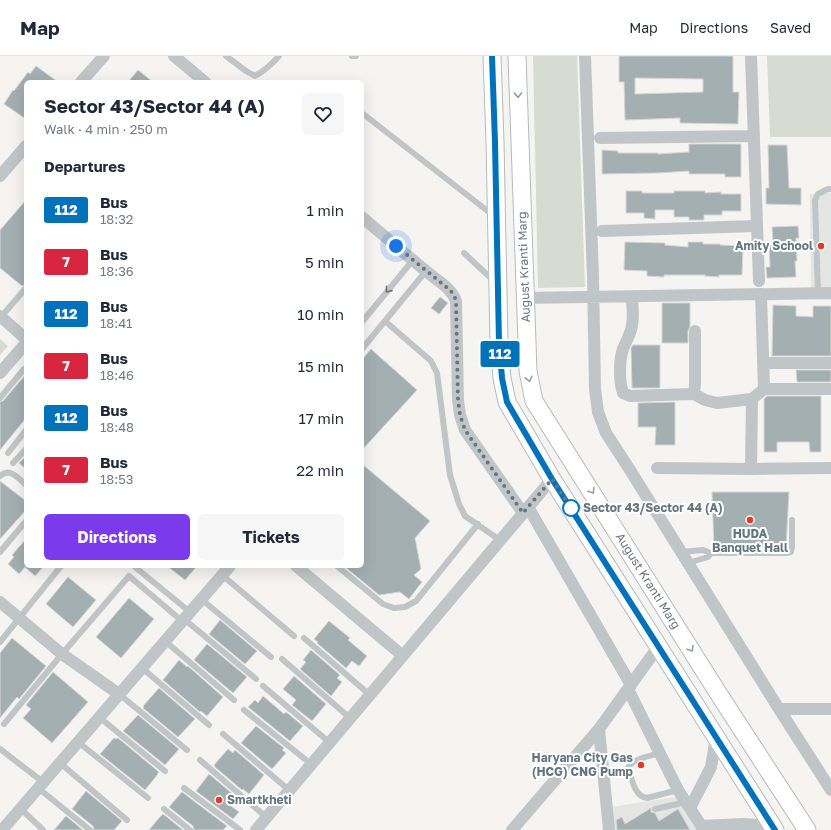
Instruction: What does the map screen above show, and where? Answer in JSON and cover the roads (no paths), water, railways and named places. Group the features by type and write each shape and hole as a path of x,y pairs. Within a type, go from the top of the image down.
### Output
{"main road":[{"path":"492,56 499,342 502,378 507,402 552,479 773,828"},
{"name":"August Kranti Marg","path":"517,56 528,372 534,401 720,696 807,830"}],"street":[{"path":"83,80 104,56"},
{"path":"174,56 203,80"},
{"path":"585,56 595,389 598,412 606,433 779,710 831,790"},
{"path":"751,56 759,281"},
{"path":"600,138 754,136"},
{"path":"0,176 24,148"},
{"path":"364,219 450,290 454,295 456,301 458,400 460,415 465,430 525,510 629,687 678,790 702,828 743,824 773,828"},
{"path":"602,231 756,226"},
{"path":"525,298 831,293"},
{"path":"761,294 764,389"},
{"path":"632,297 632,326 629,337 623,349 621,360 621,386 623,393 630,396 694,394 705,400 717,403 752,399 764,389 831,389"},
{"path":"0,317 24,337"},
{"path":"694,394 695,331"},
{"path":"0,373 24,345"},
{"path":"764,363 831,363"},
{"path":"751,469 752,399"},
{"path":"657,468 831,468"},
{"path":"256,830 552,479"},
{"path":"298,568 403,656"},
{"path":"2,830 226,571"},
{"path":"0,602 62,654 119,694"},
{"path":"512,830 599,729 658,647"},
{"path":"779,710 831,709"},
{"path":"599,729 609,830"},
{"path":"688,805 711,767 716,738"}],"lane":[{"path":"226,56 254,76 262,72 279,56"},
{"path":"364,115 497,218"},
{"path":"818,293 815,200 818,194 831,189"},
{"path":"464,253 498,284"},
{"path":"364,320 413,260"},
{"path":"364,347 426,271"},
{"path":"0,317 24,296"},
{"path":"385,321 431,361 436,373 450,475 459,504 464,516 500,540"},
{"path":"0,398 24,369"},
{"path":"8,453 24,433"},
{"path":"13,463 24,451"},
{"path":"0,476 5,473 12,473 24,483"},
{"path":"681,552 703,550 711,553 787,553 790,552 792,547 792,520"},
{"path":"0,552 24,522"},
{"path":"339,568 384,604 394,608 405,607 416,601 478,524"},
{"path":"688,563 708,557 711,553"},
{"path":"0,642 59,568"},
{"path":"136,568 186,617 256,679"},
{"path":"226,571 294,636"},
{"path":"4,724 129,576 186,617"},
{"path":"202,599 271,657"},
{"path":"304,638 370,695"},
{"path":"166,641 234,700"},
{"path":"282,659 350,718"},
{"path":"142,668 209,725"},
{"path":"262,686 330,742"},
{"path":"119,694 187,750"},
{"path":"244,710 312,764"},
{"path":"99,717 164,771"},
{"path":"223,734 289,790"},
{"path":"78,742 148,798"},
{"path":"0,749 90,830"},
{"path":"660,753 635,761 629,765 628,768 636,790 642,797 647,798 678,790"},
{"path":"200,760 266,817"},
{"path":"60,763 127,820"},
{"path":"184,788 240,830"},
{"path":"655,809 688,805"},
{"path":"20,808 44,830"},
{"path":"164,809 190,830"}],"place":[{"name":"Amity School","path":"821,246"},
{"name":"Sector 43/Sector 44 (A)","path":"571,508"},
{"name":"HUDA Banquet Hall","path":"750,520"},
{"name":"Haryana City Gas (HCG) CNG Pump","path":"641,765"},
{"name":"Smartkheti","path":"219,800"}]}
